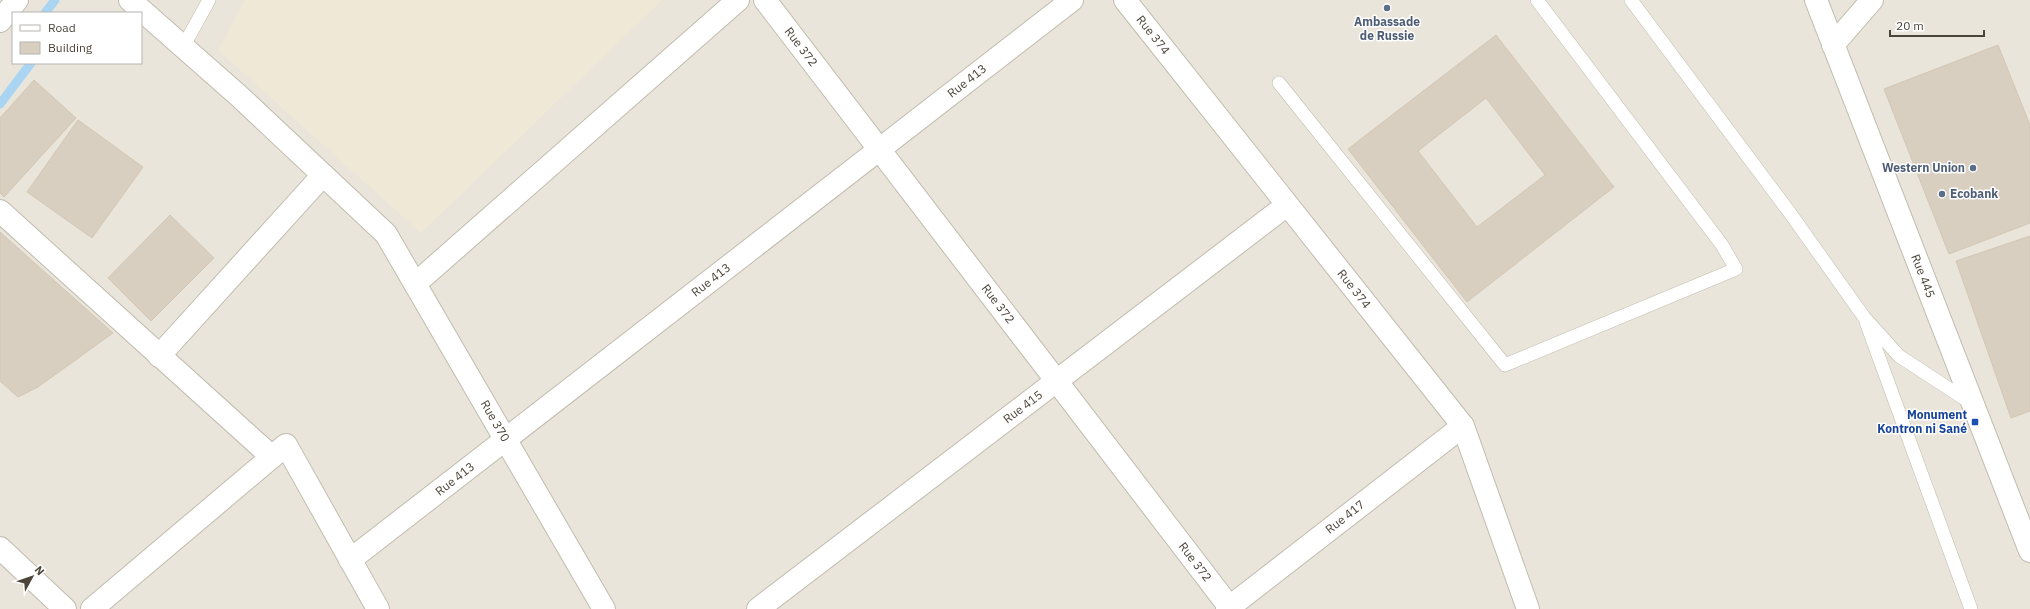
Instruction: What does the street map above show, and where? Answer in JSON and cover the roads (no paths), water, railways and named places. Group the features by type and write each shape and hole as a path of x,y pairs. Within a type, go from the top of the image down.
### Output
{"street":[{"path":"0,21 17,0"},
{"name":"Rue 370","path":"130,0 386,234 604,609"},
{"path":"415,284 738,0"},
{"name":"Rue 372","path":"765,0 1229,608"},
{"name":"Rue 413","path":"350,560 1072,0"},
{"name":"Rue 374","path":"1125,0 1463,426 1528,609"},
{"name":"Rue 445","path":"1816,0 2030,551"},
{"path":"1833,45 1872,0"},
{"path":"159,356 323,175"},
{"name":"Rue 415","path":"758,609 1287,205"},
{"path":"0,211 272,457"},
{"name":"Rue 417","path":"1229,608 1463,426"},
{"path":"92,609 286,445 378,609"},
{"path":"0,548 65,609"}],"lane":[{"path":"183,47 209,0"},
{"path":"1279,82 1505,365 1736,269 1722,245 1537,0"},
{"path":"1631,0 1790,213 1864,317 1899,356 1973,404"},
{"path":"1864,317 1971,609"}],"waterway":[{"path":"46,12 55,0"},
{"path":"0,104 30,64"}],"place":[{"name":"Ambassade de Russie","path":"1387,8"},
{"name":"Western Union","path":"1973,168"},
{"name":"Ecobank","path":"1942,194"},
{"name":"Monument Kontron ni Sané","path":"1975,422"}]}
